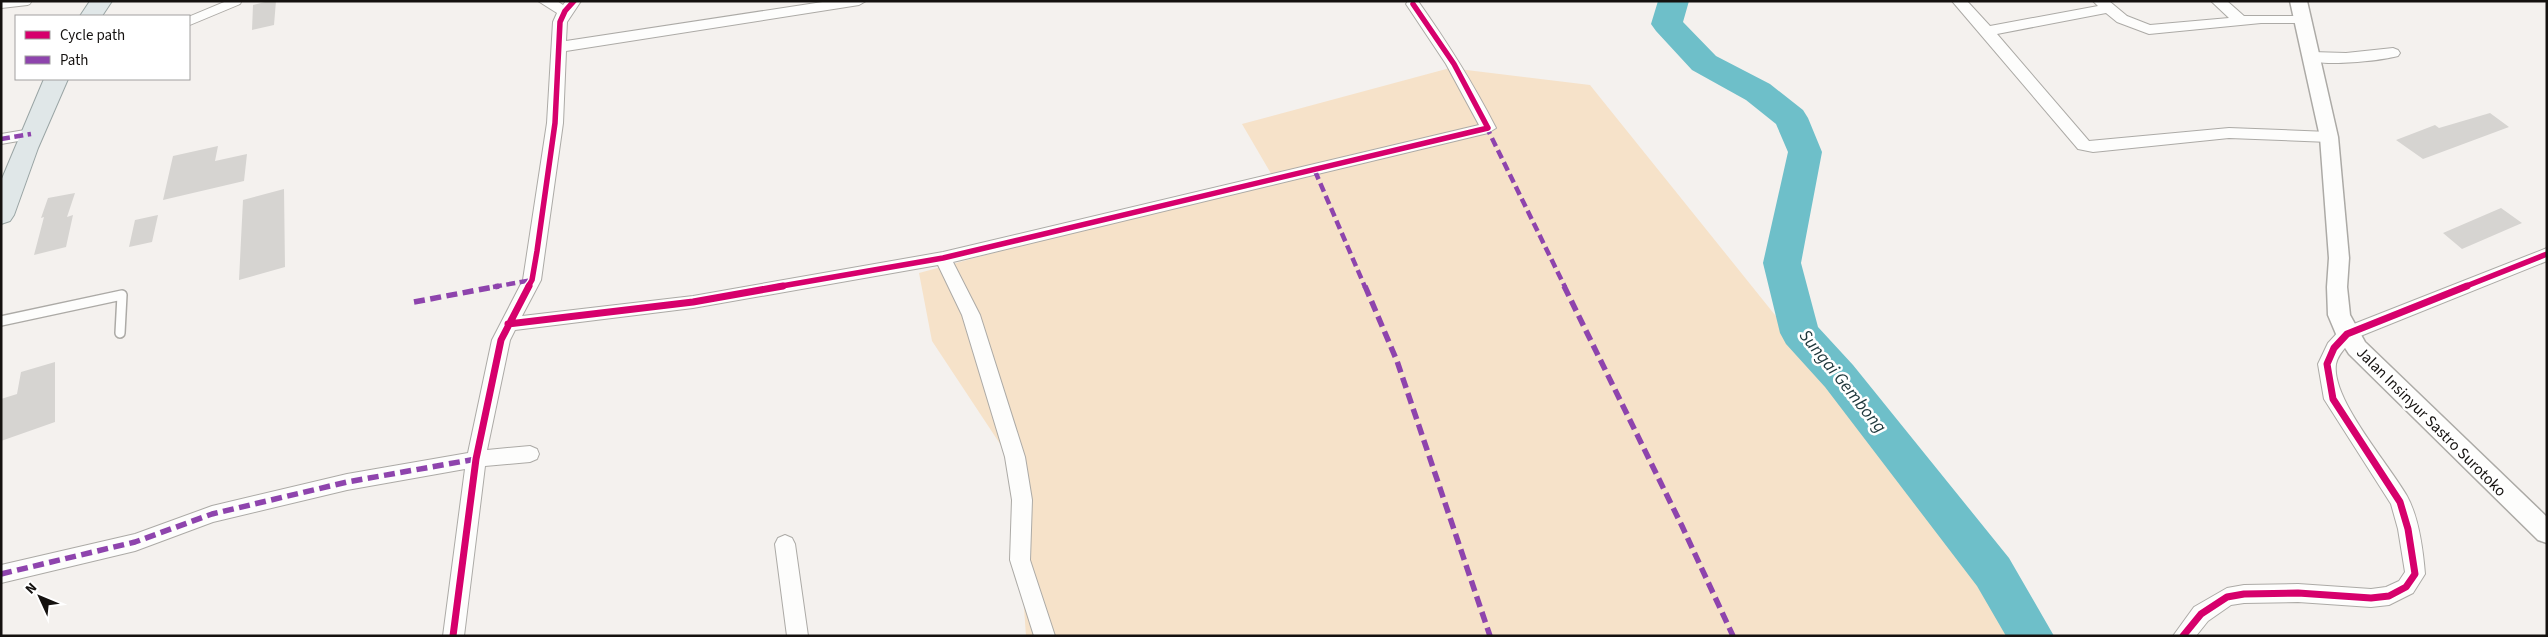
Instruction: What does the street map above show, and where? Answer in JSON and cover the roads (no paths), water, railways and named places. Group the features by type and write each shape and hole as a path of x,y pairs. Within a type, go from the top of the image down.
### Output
{"main road":[{"path":"92,15 101,1"},
{"path":"1,215 31,134 56,80"}],"street":[{"path":"453,636 476,458 501,340 532,280 537,251 555,123 560,22 569,6 545,1"},
{"path":"559,48 859,1"},
{"path":"1959,1 1988,31 2076,138 2084,145 2093,147 2229,134 2329,137"},
{"path":"2218,1 2241,21"},
{"path":"508,324 683,304 943,258 1488,128 1441,42 1414,4"},
{"path":"1988,31 2104,5 2133,25 2149,30 2241,21 2300,10"},
{"name":"Jalan Insinyur Sastro Surotoko","path":"2300,10 2329,137 2338,258 2337,287 2339,315 2347,334 2357,348 2439,430 2547,533"},
{"path":"2312,57 2346,58 2393,53"},
{"path":"1,139 31,134"},
{"path":"2183,636 2201,614 2227,597 2244,594 2298,593 2371,598 2389,596 2406,587 2415,574 2410,537 2400,502 2333,399 2327,364 2334,348 2347,334 2547,254"},
{"path":"943,258 971,315 1015,457 1022,500 1020,560 1038,633"},
{"path":"1,574 135,542 212,514 347,482 476,458 530,454"},
{"path":"785,544 798,636"}],"lane":[{"path":"1,4 27,1"},
{"path":"190,21 238,1"},
{"path":"1,321 122,295 120,333"}],"waterway":[{"name":"Sungai Gembong","path":"1674,1 1667,24 1704,63 1758,92 1791,118 1805,152 1782,263 1800,333 1839,376 1993,572 2031,636"}]}
